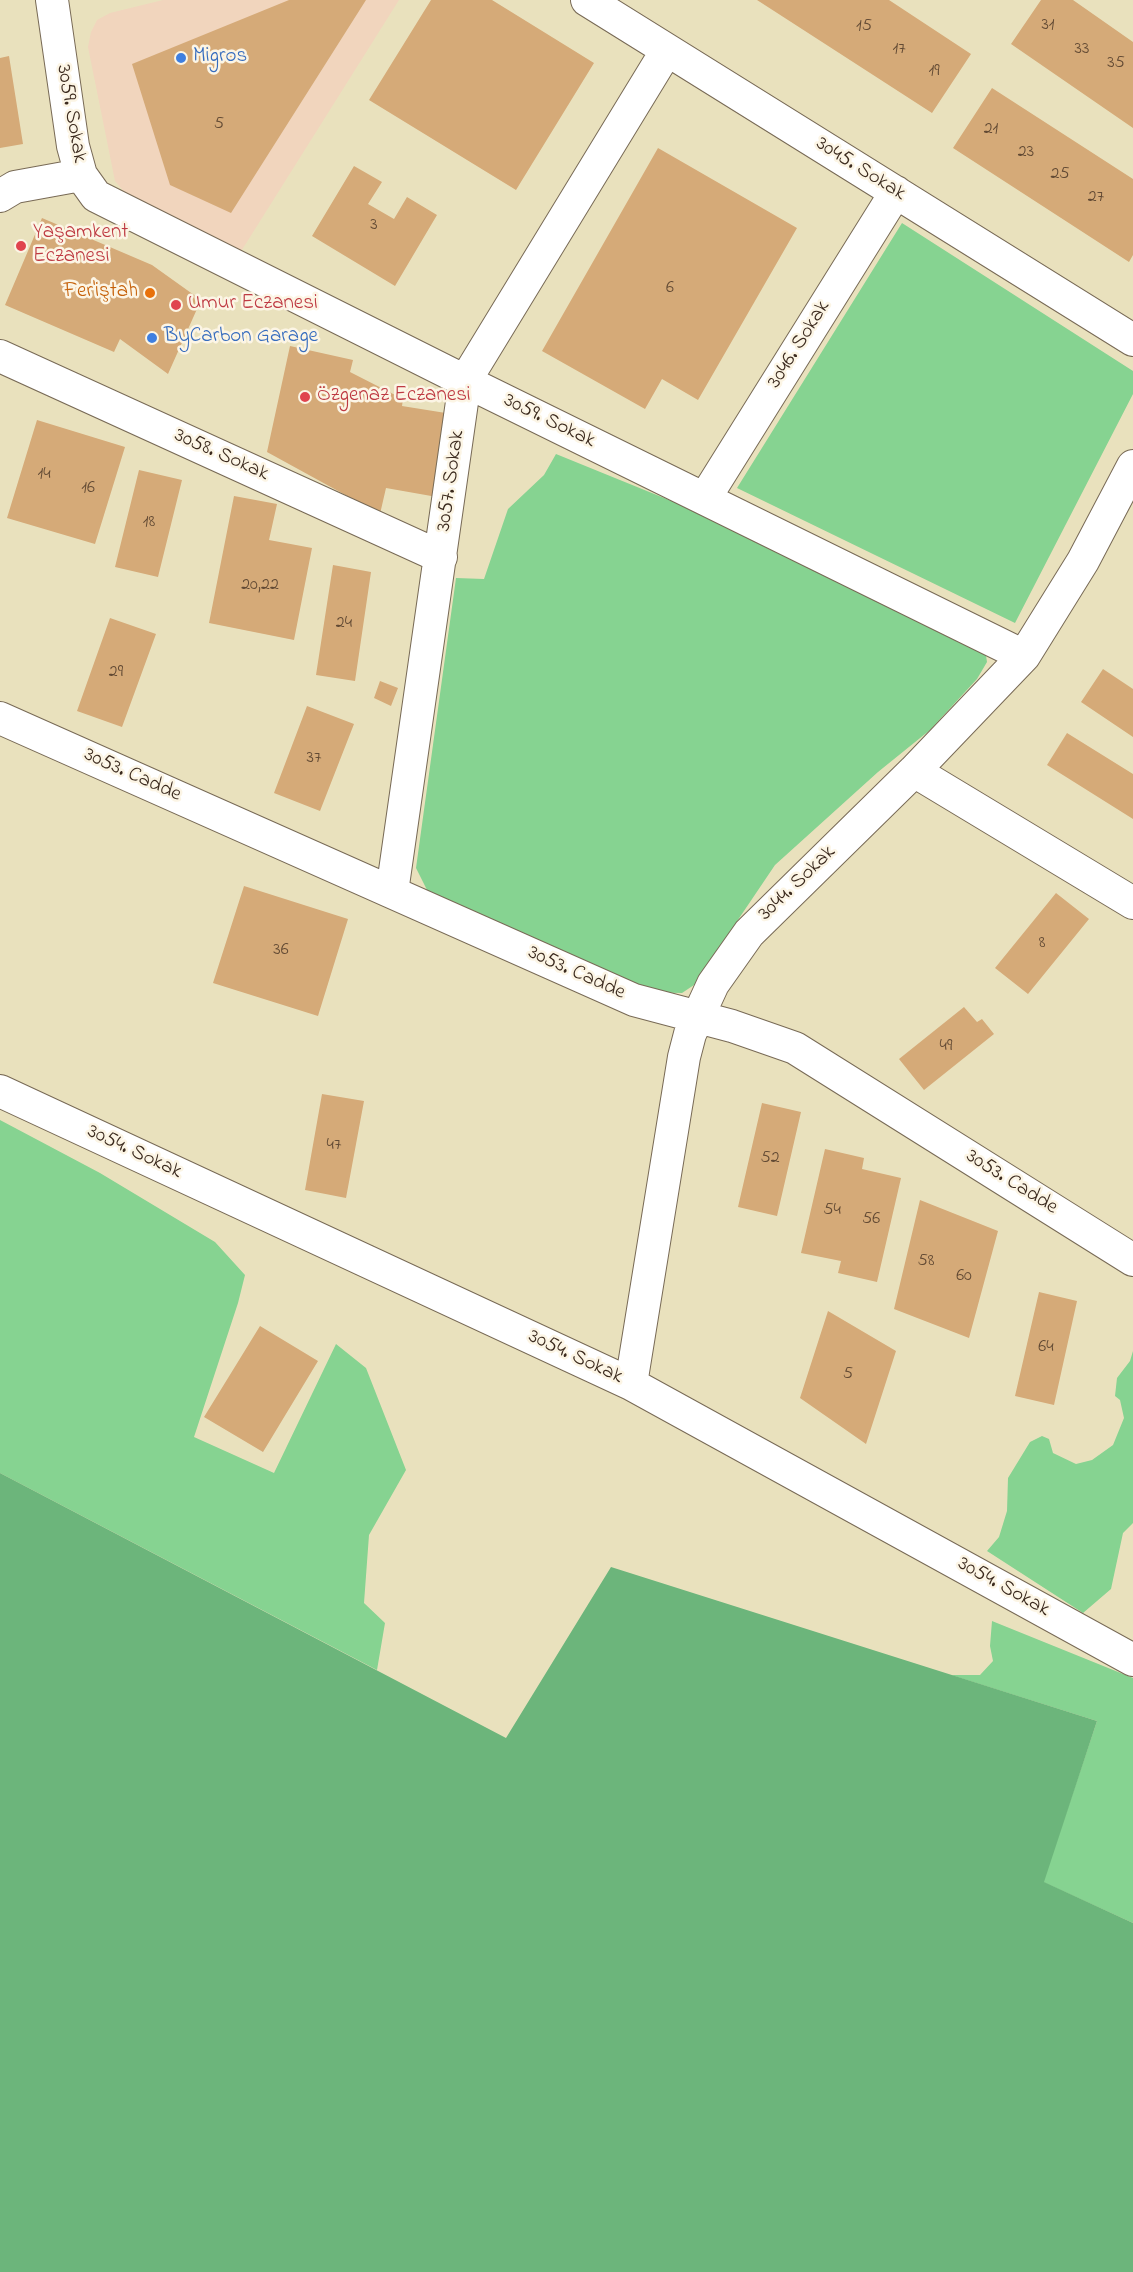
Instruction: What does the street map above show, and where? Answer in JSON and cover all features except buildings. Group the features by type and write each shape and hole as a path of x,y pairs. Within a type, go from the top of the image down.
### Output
{"street":[{"name":"3059. Sokak","path":"52,0 73,146 81,175 96,196 465,381 1024,656"},
{"name":"3045. Sokak","path":"587,0 1133,340"},
{"name":"3057. Sokak","path":"392,892 465,381 667,50"},
{"path":"0,196 15,188 81,175"},
{"name":"3046. Sokak","path":"705,498 896,192"},
{"name":"3058. Sokak","path":"0,356 441,556"},
{"name":"3044. Sokak","path":"631,1384 679,1082 690,1034 713,984 749,933 914,771 1024,656 1078,570 1133,466"},
{"name":"3053. Cadde","path":"0,718 634,1000 755,1033 795,1048 1133,1260"},
{"path":"914,771 1133,903"},
{"name":"3054. Sokak","path":"0,1091 631,1384 1133,1660"}],"shaded area":[{"path":"163,0 399,0 240,253 132,201 115,181 88,47 91,32 97,20 110,13"}],"green space":[{"path":"902,223 1133,371 1133,394 1015,623 737,488"},
{"path":"556,454 701,513 985,649 987,662 977,679 930,730 878,772 775,865 694,985 682,993 640,992 430,896 416,868 456,578 484,579 508,509 544,475"},
{"path":"0,1120 100,1173 215,1242 245,1275 194,1437 274,1473 336,1344 366,1368 406,1470 369,1535 364,1603 385,1623 377,1670 0,1473"},
{"path":"1133,1351 1133,1523 1123,1533 1111,1589 1083,1613 987,1551 999,1537 1007,1511 1008,1478 1030,1442 1042,1436 1049,1439 1053,1453 1076,1464 1092,1460 1113,1445 1124,1418 1120,1400 1115,1396 1117,1378 1130,1361"},
{"path":"0,1473 506,1738 611,1567 1097,1721 1044,1882 1133,1923 1133,2272 0,2272"},
{"path":"992,1621 1133,1678 1133,1923 1043,1882 1097,1721 951,1675 980,1675 993,1661 990,1646"}],"place":[{"name":"Migros","path":"181,58"},
{"name":"Yaşamkent Eczanesi","path":"21,246"},
{"name":"Fer'iştah","path":"150,293"},
{"name":"Umur Eczanesi","path":"176,305"},
{"name":"ByCarbon Garage","path":"152,338"},
{"name":"Özgenaz Eczanesi","path":"305,397"}]}
